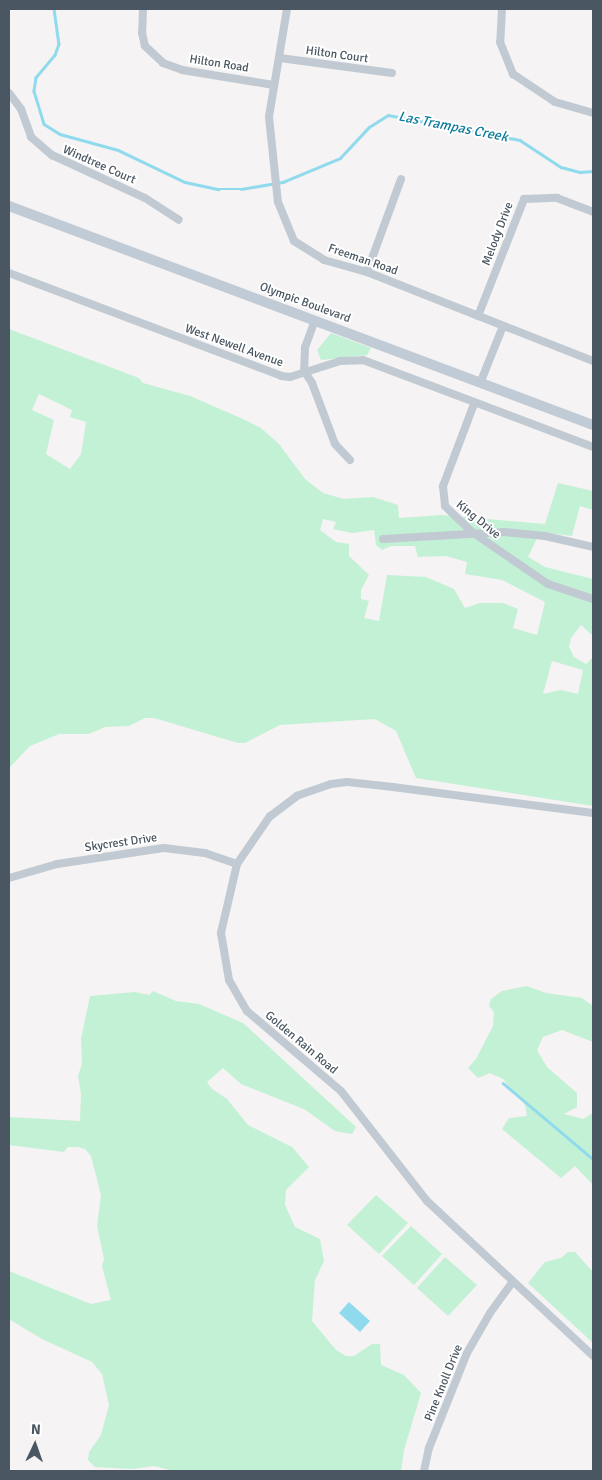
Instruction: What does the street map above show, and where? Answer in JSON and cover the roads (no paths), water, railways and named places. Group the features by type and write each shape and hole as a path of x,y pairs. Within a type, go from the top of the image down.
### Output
{"main road":[{"name":"Olympic Boulevard","path":"9,206 480,381 593,425"}],"street":[{"name":"Hilton Road","path":"143,9 142,33 145,46 163,63 182,70 274,85"},
{"name":"Freeman Road","path":"287,9 270,117 272,166 278,202 294,241 324,260 367,272 593,361"},
{"path":"502,9 500,42 513,74 555,102 593,113"},
{"name":"Hilton Court","path":"280,58 392,73"},
{"name":"Windtree Court","path":"9,93 21,109 31,137 52,155 145,198 179,220"},
{"path":"367,272 401,180"},
{"name":"Melody Drive","path":"478,316 524,199 557,198 593,212"},
{"name":"West Newell Avenue","path":"9,273 281,376 290,378 304,371 340,361 363,360 474,404 593,447"},
{"path":"315,320 305,347 304,371 312,383 335,444 350,460"},
{"path":"480,381 503,326"},
{"name":"King Drive","path":"474,404 443,486 442,494 451,515 472,532 548,584 593,599"},
{"path":"382,539 472,532 545,536 593,547"},
{"name":"Golden Rain Road","path":"593,813 377,785 331,784 297,796 270,816 237,864 221,933 224,960 237,996 261,1026 341,1091 427,1201 512,1283 593,1356"},
{"name":"Skycrest Drive","path":"9,878 57,864 164,848 205,853 237,864"},
{"name":"Pine Knoll Drive","path":"424,1471 430,1448 467,1352 490,1313 512,1283"}],"water":[{"path":"349,1302 370,1321 360,1332 339,1313"}],"waterway":[{"name":"Las Trampas Creek","path":"54,9 59,44 55,55 36,78 34,91 44,124 60,134 118,150 185,182 218,189 241,189 283,182 340,158 369,127 388,115 520,140 561,167 580,172 593,171"},
{"path":"503,1083 593,1159"}]}
